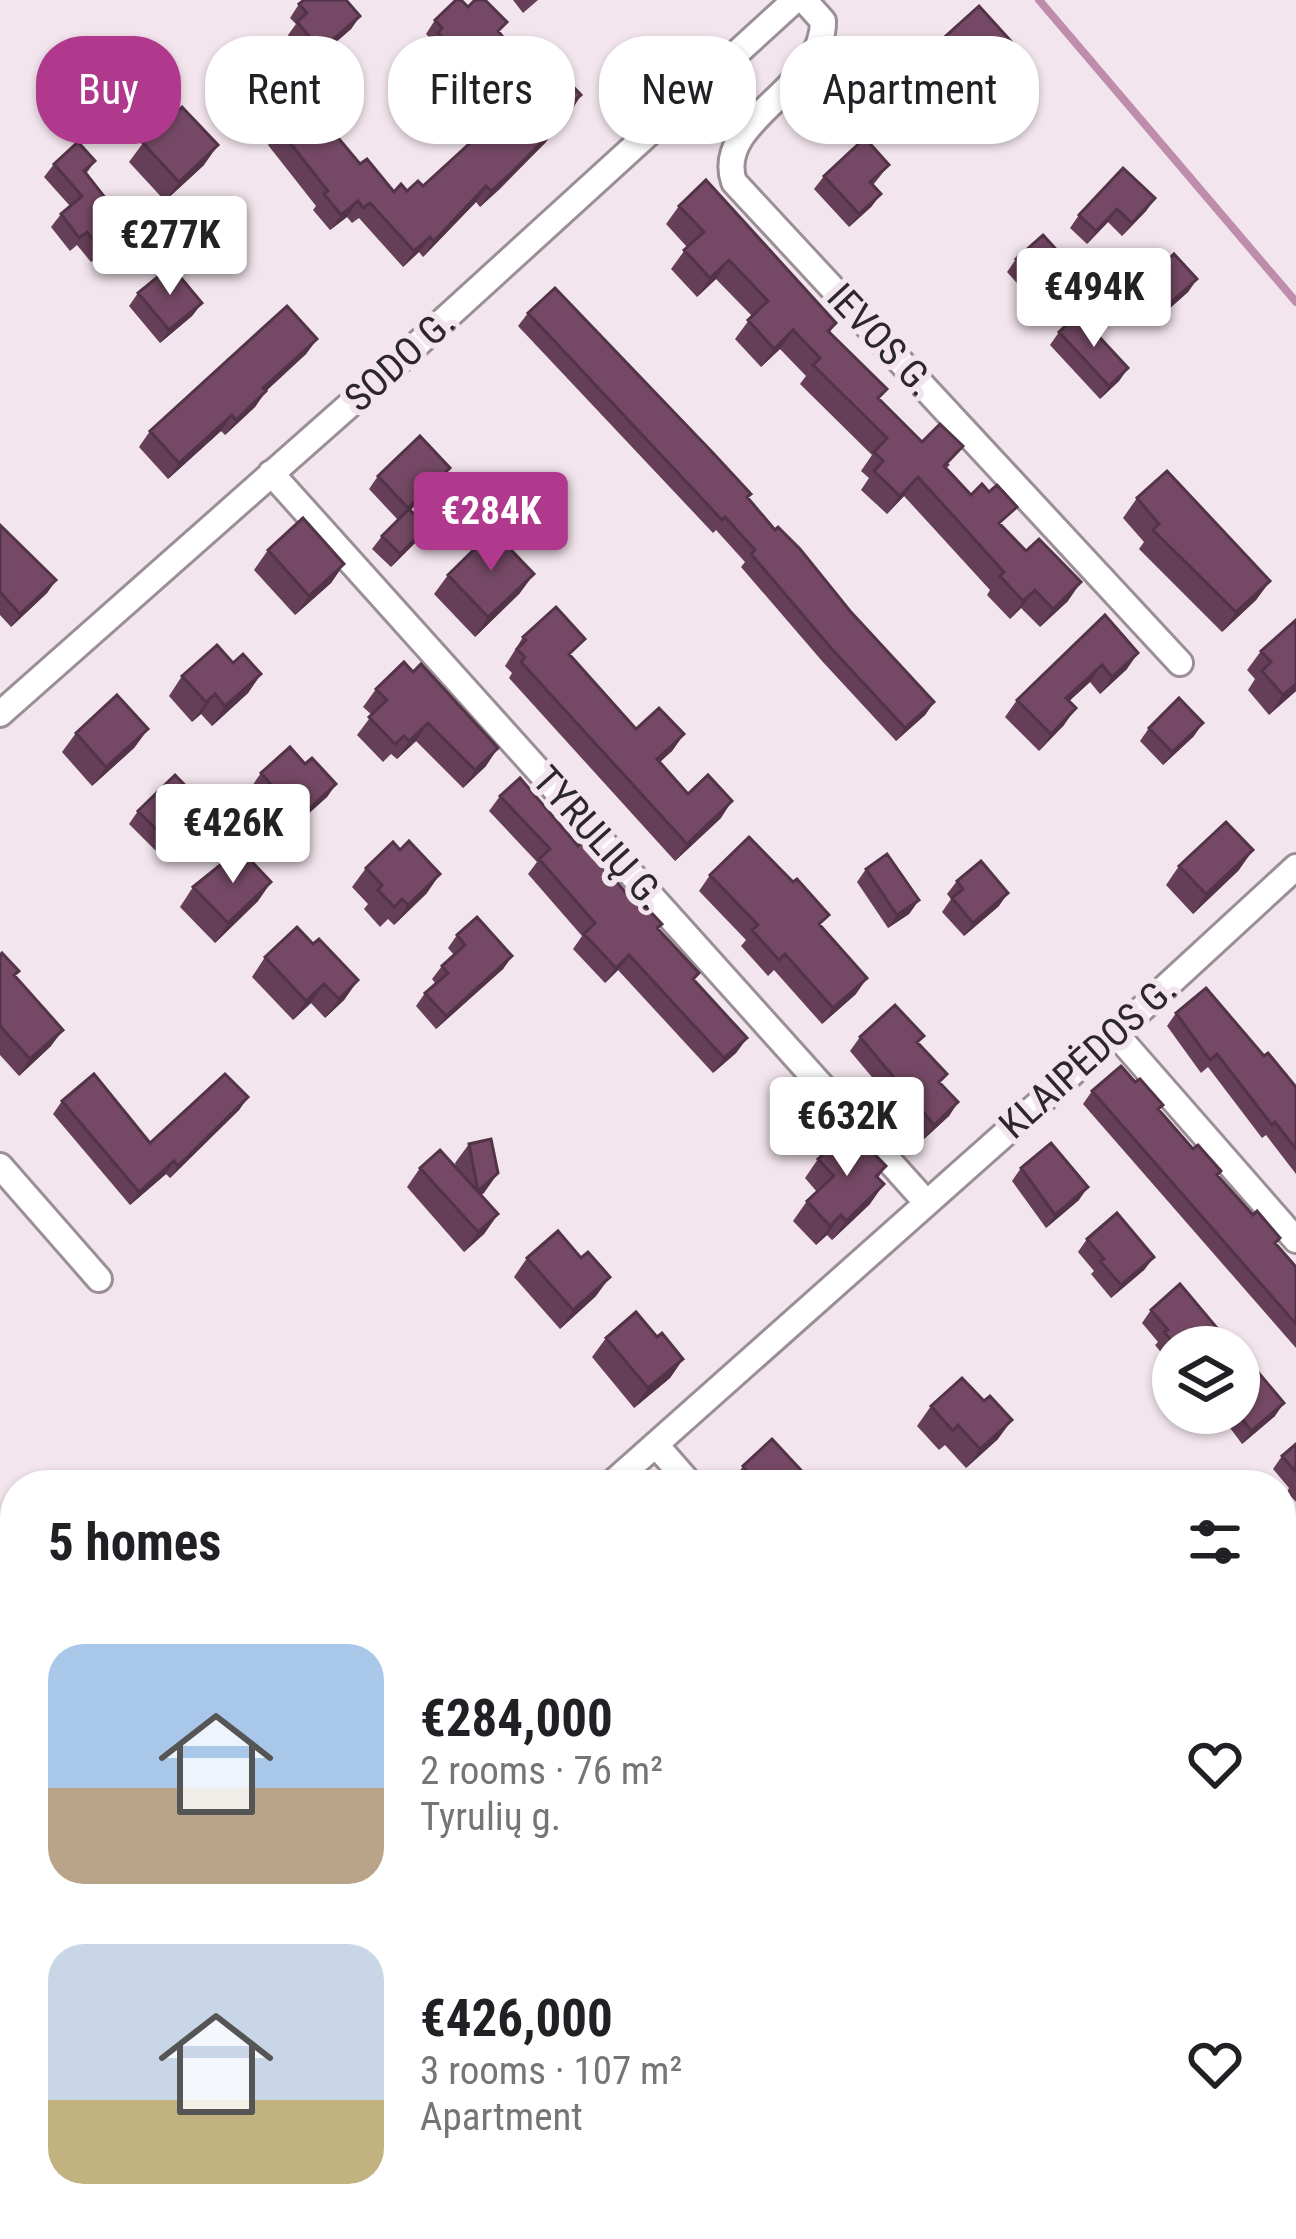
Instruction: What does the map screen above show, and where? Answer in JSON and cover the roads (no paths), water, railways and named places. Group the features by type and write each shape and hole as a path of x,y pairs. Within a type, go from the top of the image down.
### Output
{"street":[{"name":"SODO G.","path":"0,714 799,0"},
{"name":"IEVOS G.","path":"799,0 823,21 823,38 800,75 732,146 729,167 734,182 1180,663"},
{"name":"TYRULIŲ G.","path":"271,473 926,1202"},
{"name":"KLAIPĖDOS G.","path":"627,1470 1296,867"},
{"path":"1115,1033 1296,1240"},
{"path":"0,1166 99,1279"},
{"path":"656,1444 678,1470"}],"waterway":[{"path":"1039,0 1296,302"}]}
